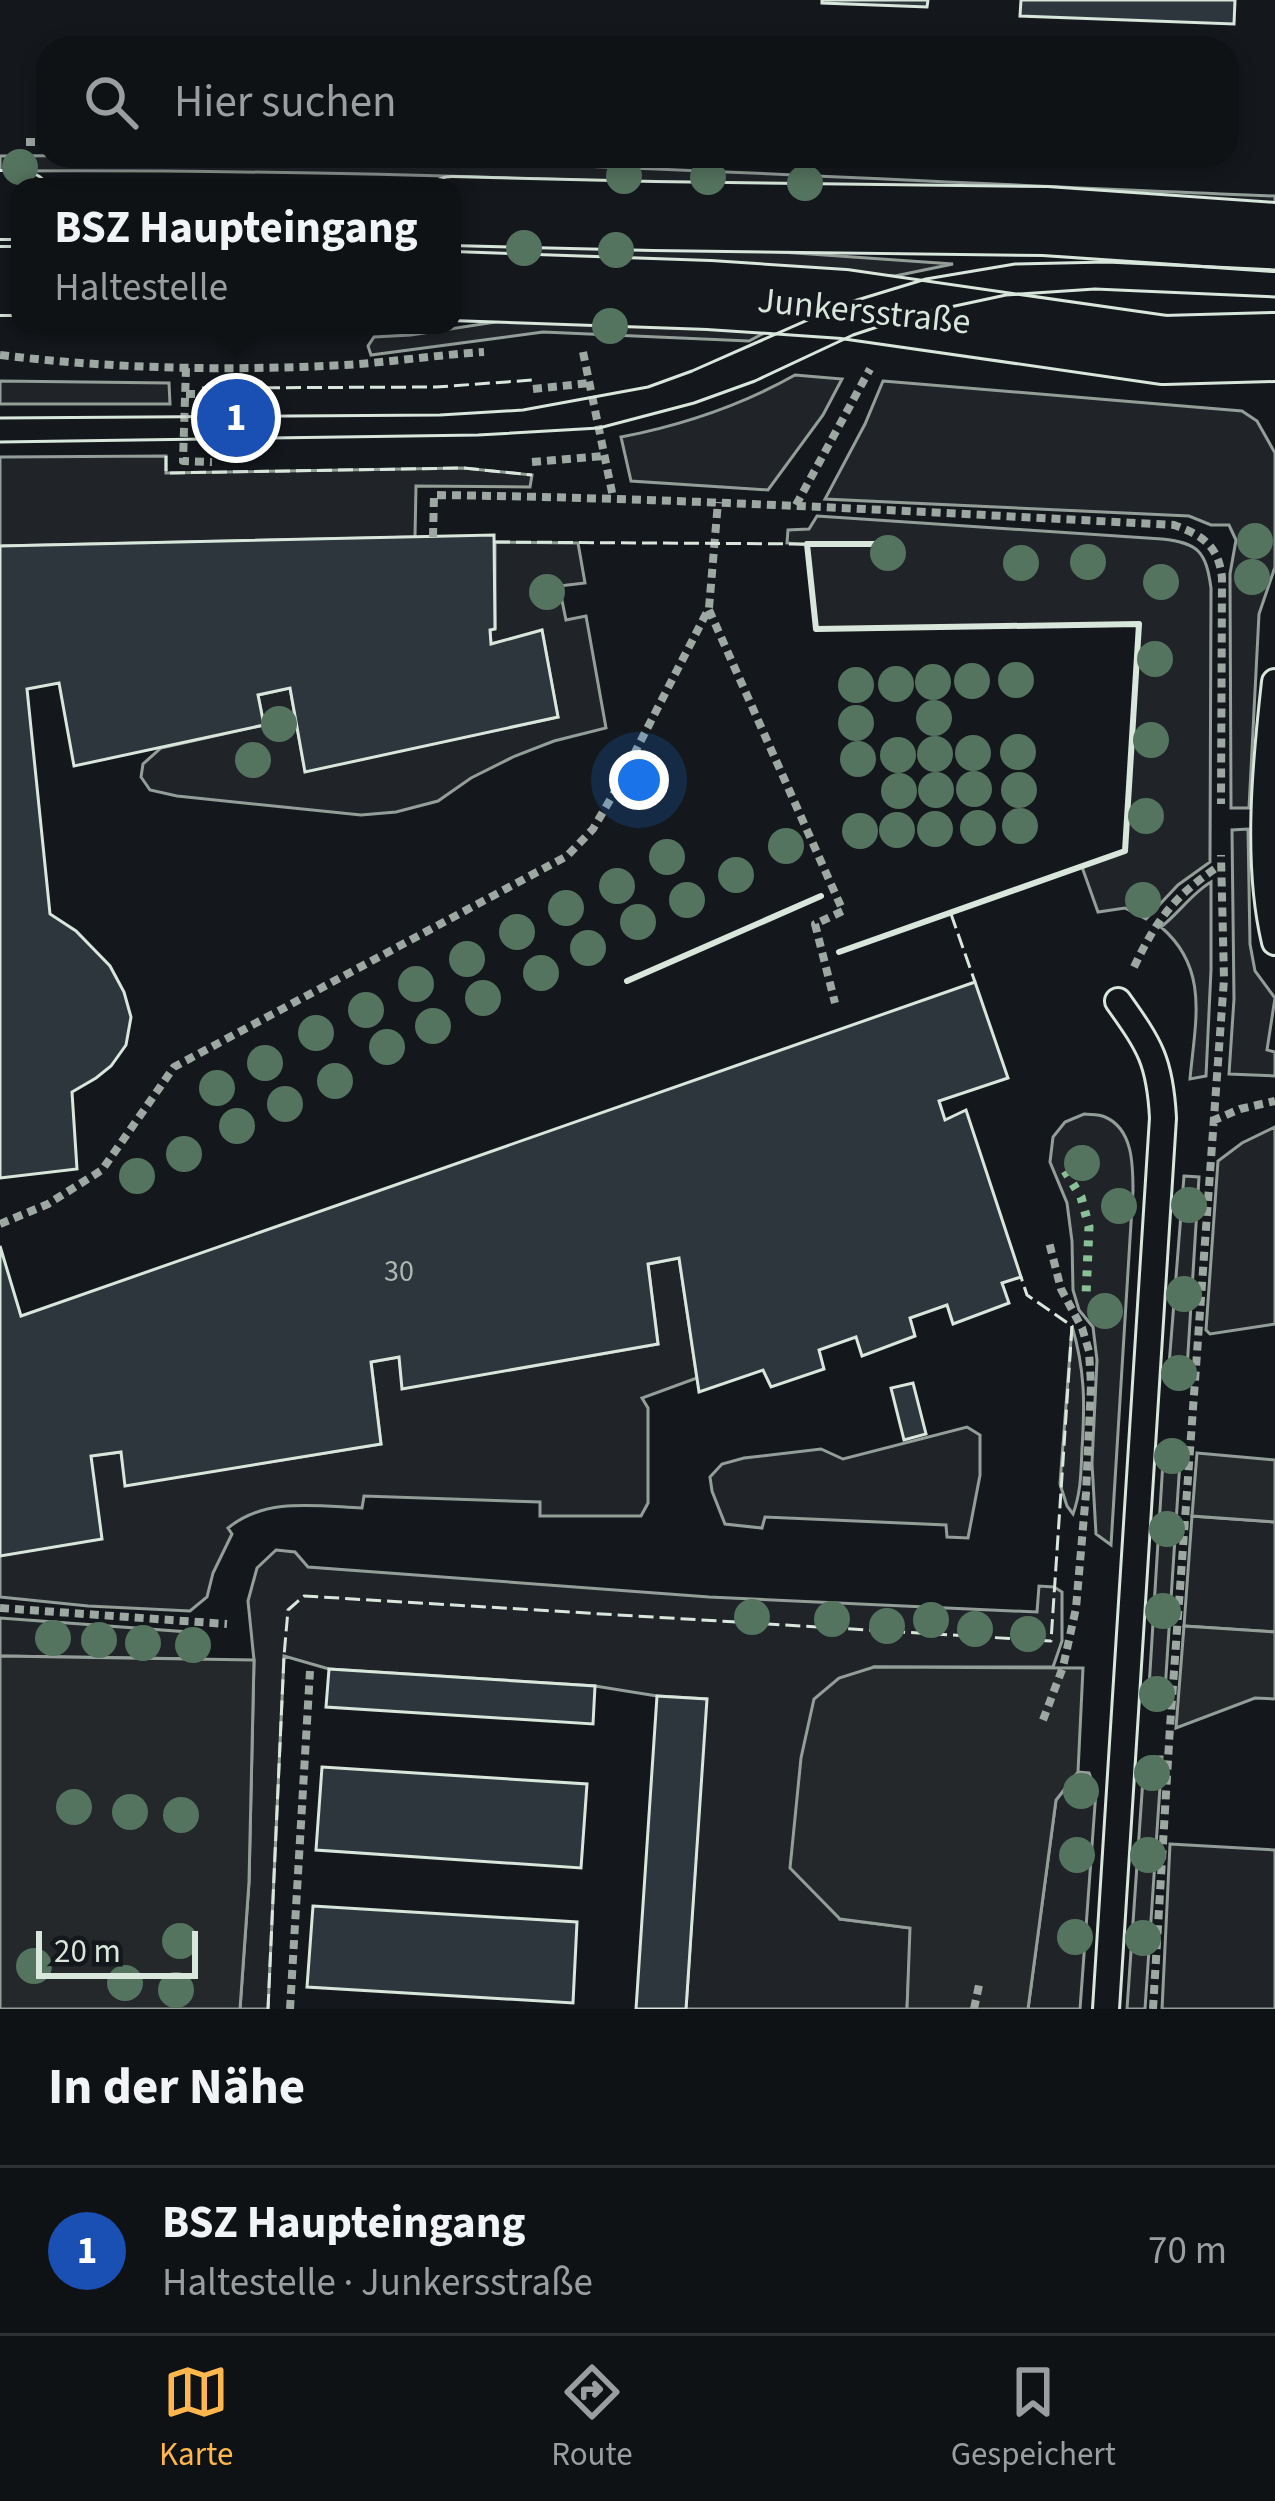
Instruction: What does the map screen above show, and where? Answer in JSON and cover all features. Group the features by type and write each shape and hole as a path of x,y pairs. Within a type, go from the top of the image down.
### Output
{"main road":[{"path":"461,211 1045,221 1275,237"},
{"name":"Junkersstraße","path":"461,286 844,304 1164,350 1275,347"}],"lane":[{"path":"1275,682 1264,817 1275,942"},
{"path":"1106,2009 1162,1118 1161,1080 1147,1041 1118,1001"}],"path":[{"path":"0,355 186,368 347,365 505,350"},
{"path":"563,350 605,351"},
{"path":"583,350 613,497"},
{"path":"796,505 874,363 852,360"},
{"path":"186,368 183,460 212,462"},
{"path":"533,389 590,383"},
{"path":"186,394 202,394"},
{"path":"532,462 605,456"},
{"path":"434,537 434,495 796,505 1174,525 1199,533 1220,560 1222,578 1221,820"},
{"path":"0,1224 48,1204 102,1170 174,1067 567,856 592,829 614,793 709,608 718,502"},
{"path":"709,608 843,911 815,924 836,1003"},
{"path":"1153,2009 1224,979 1221,843"},
{"path":"1118,1001 1154,924 1195,883 1220,866"},
{"path":"1162,1118 1214,1121 1275,1101"},
{"path":"1043,1720 1063,1667 1076,1608 1091,1385 1089,1351 1061,1289 1049,1242"},
{"path":"0,1608 226,1624"},
{"path":"290,2009 310,1671"},
{"path":"974,2009 979,1985"}],"shaded area":[{"path":"0,156 36,156 36,168 637,168 1275,196 1275,210 478,177 0,171"},
{"path":"461,238 710,247 953,264 895,276 461,259"},
{"path":"515,319 772,329 749,341 543,332 371,355 368,346 374,337 461,334 461,327"},
{"path":"795,375 842,379 823,415 768,490 631,481 621,437 711,413"},
{"path":"0,381 169,383 170,404 0,404"},
{"path":"883,381 1242,411 1257,421 1275,453 1275,567 1259,614 1249,808 1231,808 1230,574 1236,540 1229,525 1211,525 1189,516 825,499"},
{"path":"166,456 166,473 463,468 532,475 530,487 416,486 415,537 0,546 0,457"},
{"path":"817,516 1162,539 1185,543 1198,552 1211,588 1210,862 1178,885 1146,919 1125,908 1098,912 1082,867 1125,851 1139,624 816,629 807,545 787,543 788,530 809,529"},
{"path":"495,542 578,543 585,583 559,586 566,620 586,616 606,728 515,756 438,801 396,812 361,815 177,796 150,790 141,777 143,764 161,748 264,725 258,695 290,688 305,771 558,717 542,631 491,644"},
{"path":"1248,829 1250,944 1255,971 1275,998 1267,1050 1275,1052 1275,1076 1229,1074 1234,999 1232,830"},
{"path":"1211,882 1206,1076 1190,1079 1196,1017 1193,979 1177,943 1161,927"},
{"path":"1084,1114 1105,1117 1121,1130 1133,1170 1111,1545 1096,1534 1093,1327 1079,1310 1073,1290 1067,1203 1050,1162 1053,1137 1065,1122"},
{"path":"1275,1127 1275,1324 1210,1334 1206,1330 1218,1161"},
{"path":"1184,1176 1199,1177 1186,1385 1168,1378"},
{"path":"679,1258 697,1378 642,1398 648,1408 648,1503 641,1516 540,1516 540,1502 364,1496 362,1508 292,1506 243,1518 228,1528 232,1534 207,1597 190,1611 0,1597 0,1556 91,1456 121,1452 126,1485 381,1444 371,1362 399,1357 403,1388 658,1344 648,1264"},
{"path":"1072,1326 1084,1401 1080,1482 1073,1514 1060,1484"},
{"path":"967,1427 980,1435 980,1475 968,1538 947,1537 946,1525 765,1517 762,1528 725,1524 712,1491 710,1477 722,1464 744,1458 821,1449 843,1459"},
{"path":"1164,1445 1181,1446 1164,1706 1148,1704"},
{"path":"1197,1453 1275,1460 1275,1522 1192,1516"},
{"path":"1192,1516 1275,1522 1275,1632 1184,1626"},
{"path":"276,1550 295,1552 308,1567 709,1597 1037,1612 1039,1586 1054,1587 1062,1592 1062,1641 1053,1667 874,1667 840,1919 911,1928 907,2009 686,2009 706,1699 595,1686 329,1669 284,1656 268,2009 240,2009 249,1882 254,1660 248,1601 257,1568"},
{"path":"0,1618 202,1633 202,1659 0,1656"},
{"path":"1184,1626 1275,1632 1275,1699 1255,1698 1176,1728"},
{"path":"0,1656 254,1660 249,1882 240,2009 0,2009"},
{"path":"874,1667 1083,1668 1078,1772 1056,1800 1028,2009 907,2009 910,1928 840,1919 790,1868 801,1758 814,1699 839,1678"},
{"path":"1152,1757 1162,1757 1145,2009 1127,2009 1144,1764"},
{"path":"1078,1772 1089,1773 1096,1791 1080,2009 1028,2009 1056,1800"},
{"path":"1170,1844 1275,1850 1275,2009 1162,2009"}],"building":[{"path":"822,0 928,0 927,7"},
{"path":"1021,0 1235,0 1234,24 1020,16"},
{"path":"494,535 491,644 542,630 558,717 305,772 290,688 258,695 264,725 74,766 59,683 27,689 50,914 76,931 110,966 131,1017 126,1045 111,1066 72,1092 77,1169 0,1178 0,546"},
{"path":"975,982 1008,1078 939,1101 945,1120 966,1110 1021,1277 1002,1283 1009,1303 953,1324 947,1305 910,1318 915,1336 862,1356 856,1337 819,1350 824,1369 771,1387 763,1370 699,1392 679,1258 648,1264 658,1344 402,1389 399,1357 371,1362 381,1444 125,1486 121,1452 91,1456 102,1539 0,1556 0,1246 21,1316"},
{"path":"913,1383 926,1434 904,1440 891,1388"},
{"path":"329,1669 595,1686 593,1724 326,1707"},
{"path":"657,1696 707,1699 686,2009 636,2009"},
{"path":"322,1767 587,1784 581,1868 316,1850"},
{"path":"313,1906 577,1922 573,2003 307,1987"}],"tram line":[{"path":"0,418 440,415 523,410 648,387 844,304 926,279 1015,264 1107,262 1275,270"},
{"path":"0,442 478,435 599,428 694,403 755,381 853,335 913,315 1006,295 1095,289 1275,297"}],"hedge":[{"path":"1065,1171 1081,1197 1089,1227 1086,1296"}],"fence":[{"path":"202,388 436,387 533,380"},
{"path":"166,456 166,473 463,468 532,475"},
{"path":"495,542 807,544"},
{"path":"951,914 975,982"},
{"path":"268,2009 288,1610 304,1596 1051,1641 1072,1326 1027,1295 1021,1277"}],"wall":[{"path":"839,952 1125,851 1139,624 816,629 807,544 884,544"},
{"path":"627,981 821,896"}],"place":[{"name":"BSZ Haupteingang","path":"236,418"}]}
